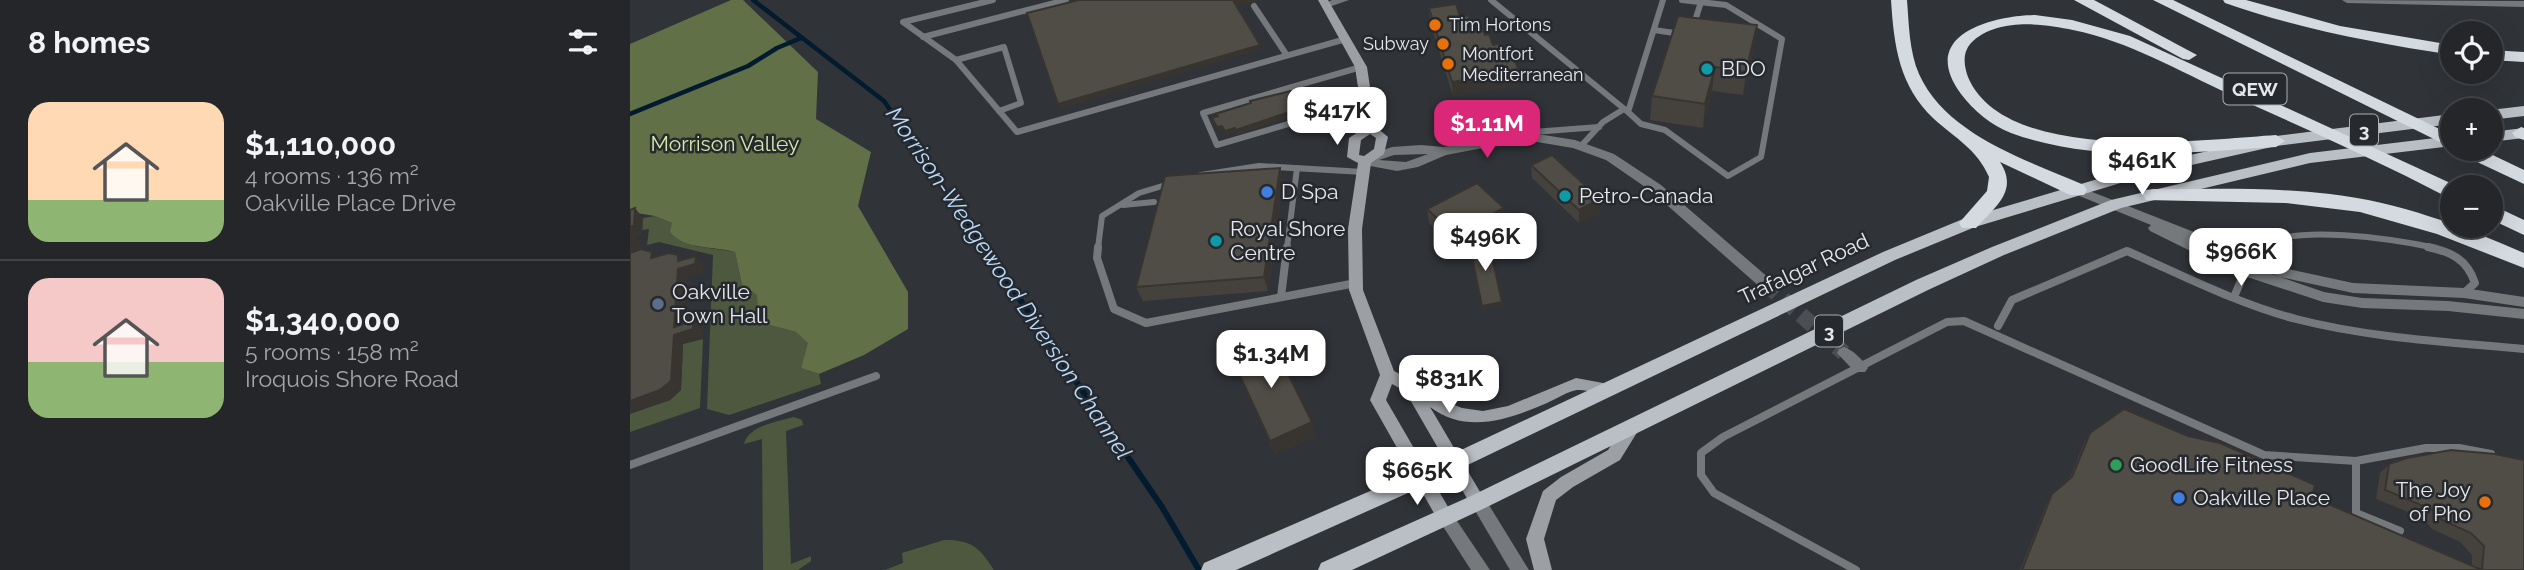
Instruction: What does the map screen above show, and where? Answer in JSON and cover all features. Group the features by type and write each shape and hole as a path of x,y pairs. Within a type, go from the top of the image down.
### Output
{"highway":[{"path":"1899,0 1904,50 1910,74 1921,94 1938,114 1970,137 2077,190"},
{"name":"QEW","path":"2082,0 2440,185"},
{"name":"QEW","path":"2161,0 2440,136"},
{"path":"2231,0 2298,21 2385,40 2440,48"},
{"path":"2276,141 2113,148 2074,145 2039,136 2013,127 1973,98 1959,80 1955,68 1957,56 1965,41 1972,35 1998,24 2040,21 2093,29 2124,39 2429,179"},
{"path":"2503,56 2524,57"},
{"path":"1969,223 1994,197 2000,185 1999,173 1970,137"},
{"path":"2503,159 2524,165"},
{"path":"2490,161 2524,177"},
{"path":"2153,195 2292,197 2345,204 2434,226 2524,261"},
{"path":"2503,218 2524,228"}],"main road":[{"path":"1324,2 1361,67 1370,129"},
{"path":"2503,113 2524,111"},
{"name":"Trafalgar Road","path":"1212,570 1421,478 1889,256 1969,223 2144,170 2276,141 2440,120"},
{"path":"1364,166 1353,157 1355,138 1370,129"},
{"path":"1370,129 1382,137 1380,151 1364,166 1355,229 1356,283 1388,375 1461,414 1483,417 1510,412 1576,384 1609,389"},
{"path":"2503,135 2523,133"},
{"name":"3","path":"1329,570 1478,502 1973,262 2117,204 2310,159 2440,143"},
{"path":"1388,375 1378,400 1445,517"},
{"path":"1410,388 1478,502"},
{"path":"1543,570 1535,539 1549,496 1567,482 1614,455 1633,426"}],"street":[{"path":"1324,2 1344,0"},
{"path":"2347,0 2524,4"},
{"path":"1364,166 1396,169 1417,164 1444,151 1524,136 1581,146 1610,157 1656,188 1765,282"},
{"path":"2077,190 2117,204 2151,221 2157,229 2323,297 2362,303 2448,306 2524,314"},
{"path":"2284,279 2353,288 2464,293 2524,302"},
{"path":"1844,353 1860,368"},
{"path":"1478,502 1520,570"},
{"path":"1445,517 1481,570"}],"lane":[{"path":"993,0 903,22 956,60 1017,132 1346,39"},
{"path":"923,37 1066,0"},
{"path":"1491,0 1641,124 1665,130 1728,176 1761,157 1782,39 1726,5 1682,0"},
{"path":"1581,146 1599,127 1626,111 1663,0"},
{"path":"1654,30 1691,36 1701,2"},
{"path":"1254,6 1286,54"},
{"path":"956,60 1004,47 1021,103 999,111"},
{"path":"1361,67 1203,113 1217,145 1367,101"},
{"path":"1524,136 1533,132 1599,127"},
{"path":"1196,176 1259,166 1364,166"},
{"path":"1281,297 1297,168"},
{"path":"1174,183 1139,193 1102,216 1097,258 1114,309 1133,320 1146,323 1356,283"},
{"path":"1119,206 1154,202"},
{"path":"2234,297 2238,284 2260,248 2273,240 2314,236 2424,245 2456,255 2465,263 2475,283 2464,293"},
{"path":"1998,326 2012,300 2127,251 2234,297 2295,319 2371,334 2524,349"},
{"path":"1856,570 1714,493 1701,480 1698,470 1701,453 1723,437 1947,322 1964,321 2264,456 2279,458 2292,455 2356,461 2426,448 2459,449 2503,457"},
{"path":"630,465 876,376"},
{"path":"2356,461 2356,513 2400,531"}],"green space":[{"name":"Morrison Valley","path":"731,0 743,0 818,72 816,119 871,152 858,206 908,292 908,329 864,355 819,374 801,368 808,343 796,332 758,322 757,295 742,285 735,252 684,242 670,232 672,223 655,216 630,212 630,44"},
{"path":"655,216 672,223 695,246 735,252 742,285 757,295 758,322 796,332 809,343 801,368 819,374 821,384 729,415 707,409 713,255 659,242 647,245 649,229 642,230 643,218"},
{"path":"703,339 700,408 630,432 630,414 670,400 681,390 683,344"},
{"path":"794,417 802,420 803,425 786,431 791,564 811,556 811,561 798,570 763,570 762,439 744,444 751,433 758,429"},
{"path":"944,540 962,541 974,546 994,570 885,570 903,563 902,553"}],"building":[{"path":"1079,0 1243,0 1234,2 1260,45 1058,104 1027,13"},
{"path":"1456,4 1460,17 1468,15 1473,29 1482,28 1485,35 1489,34 1493,45 1499,44 1502,52 1511,51 1519,71 1452,82 1429,8"},
{"name":"BDO","path":"1678,16 1757,25 1746,72 1715,67 1705,104 1652,96"},
{"path":"1291,91 1301,108 1236,130 1225,131 1222,126 1217,127 1212,118 1218,116 1216,114 1251,103 1250,101"},
{"path":"1552,155 1600,199 1579,210 1531,165"},
{"name":"Royal Shore Centre","path":"1280,168 1264,277 1136,287 1165,176"},
{"path":"1477,183 1504,208 1454,234 1427,209"},
{"path":"635,208 634,226 630,226 630,210"},
{"path":"1488,239 1502,302 1482,306 1469,242"},
{"name":"Oakville Town Hall","path":"641,249 652,252 651,258 669,253 678,255 678,261 696,256 695,264 678,269 674,327 693,321 693,329 674,335 671,381 660,390 630,401 630,253"},
{"path":"1271,340 1312,422 1270,441 1231,356"},
{"name":"Oakville Place","path":"2124,409 2188,436 2220,443 2315,485 2312,497 2482,570 2022,570 2052,494 2072,477 2090,433"},
{"name":"Oakville Place","path":"2451,450 2524,460 2524,570 2482,570 2484,546 2471,533 2442,520 2433,510 2385,490 2389,464"}],"waterway":[{"name":"Morrison-Wedgewood Diversion Channel","path":"753,0 884,101 985,248"},
{"path":"630,114 748,66 777,48 801,38"},
{"name":"Morrison-Wedgewood Diversion Channel","path":"984,247 1162,507 1199,570"}],"tunnel":[{"path":"1765,283 1844,353"}],"place":[{"name":"Tim Hortons","path":"1435,25"},
{"name":"Subway","path":"1443,44"},
{"name":"Montfort Mediterranean","path":"1448,64"},
{"name":"BDO","path":"1707,69"},
{"name":"D Spa","path":"1267,192"},
{"name":"Petro-Canada","path":"1565,196"},
{"name":"Royal Shore Centre","path":"1216,241"},
{"name":"Oakville Town Hall","path":"658,304"},
{"name":"GoodLife Fitness","path":"2116,465"},
{"name":"Oakville Place","path":"2179,498"},
{"name":"The Joy of Pho","path":"2485,502"}]}
